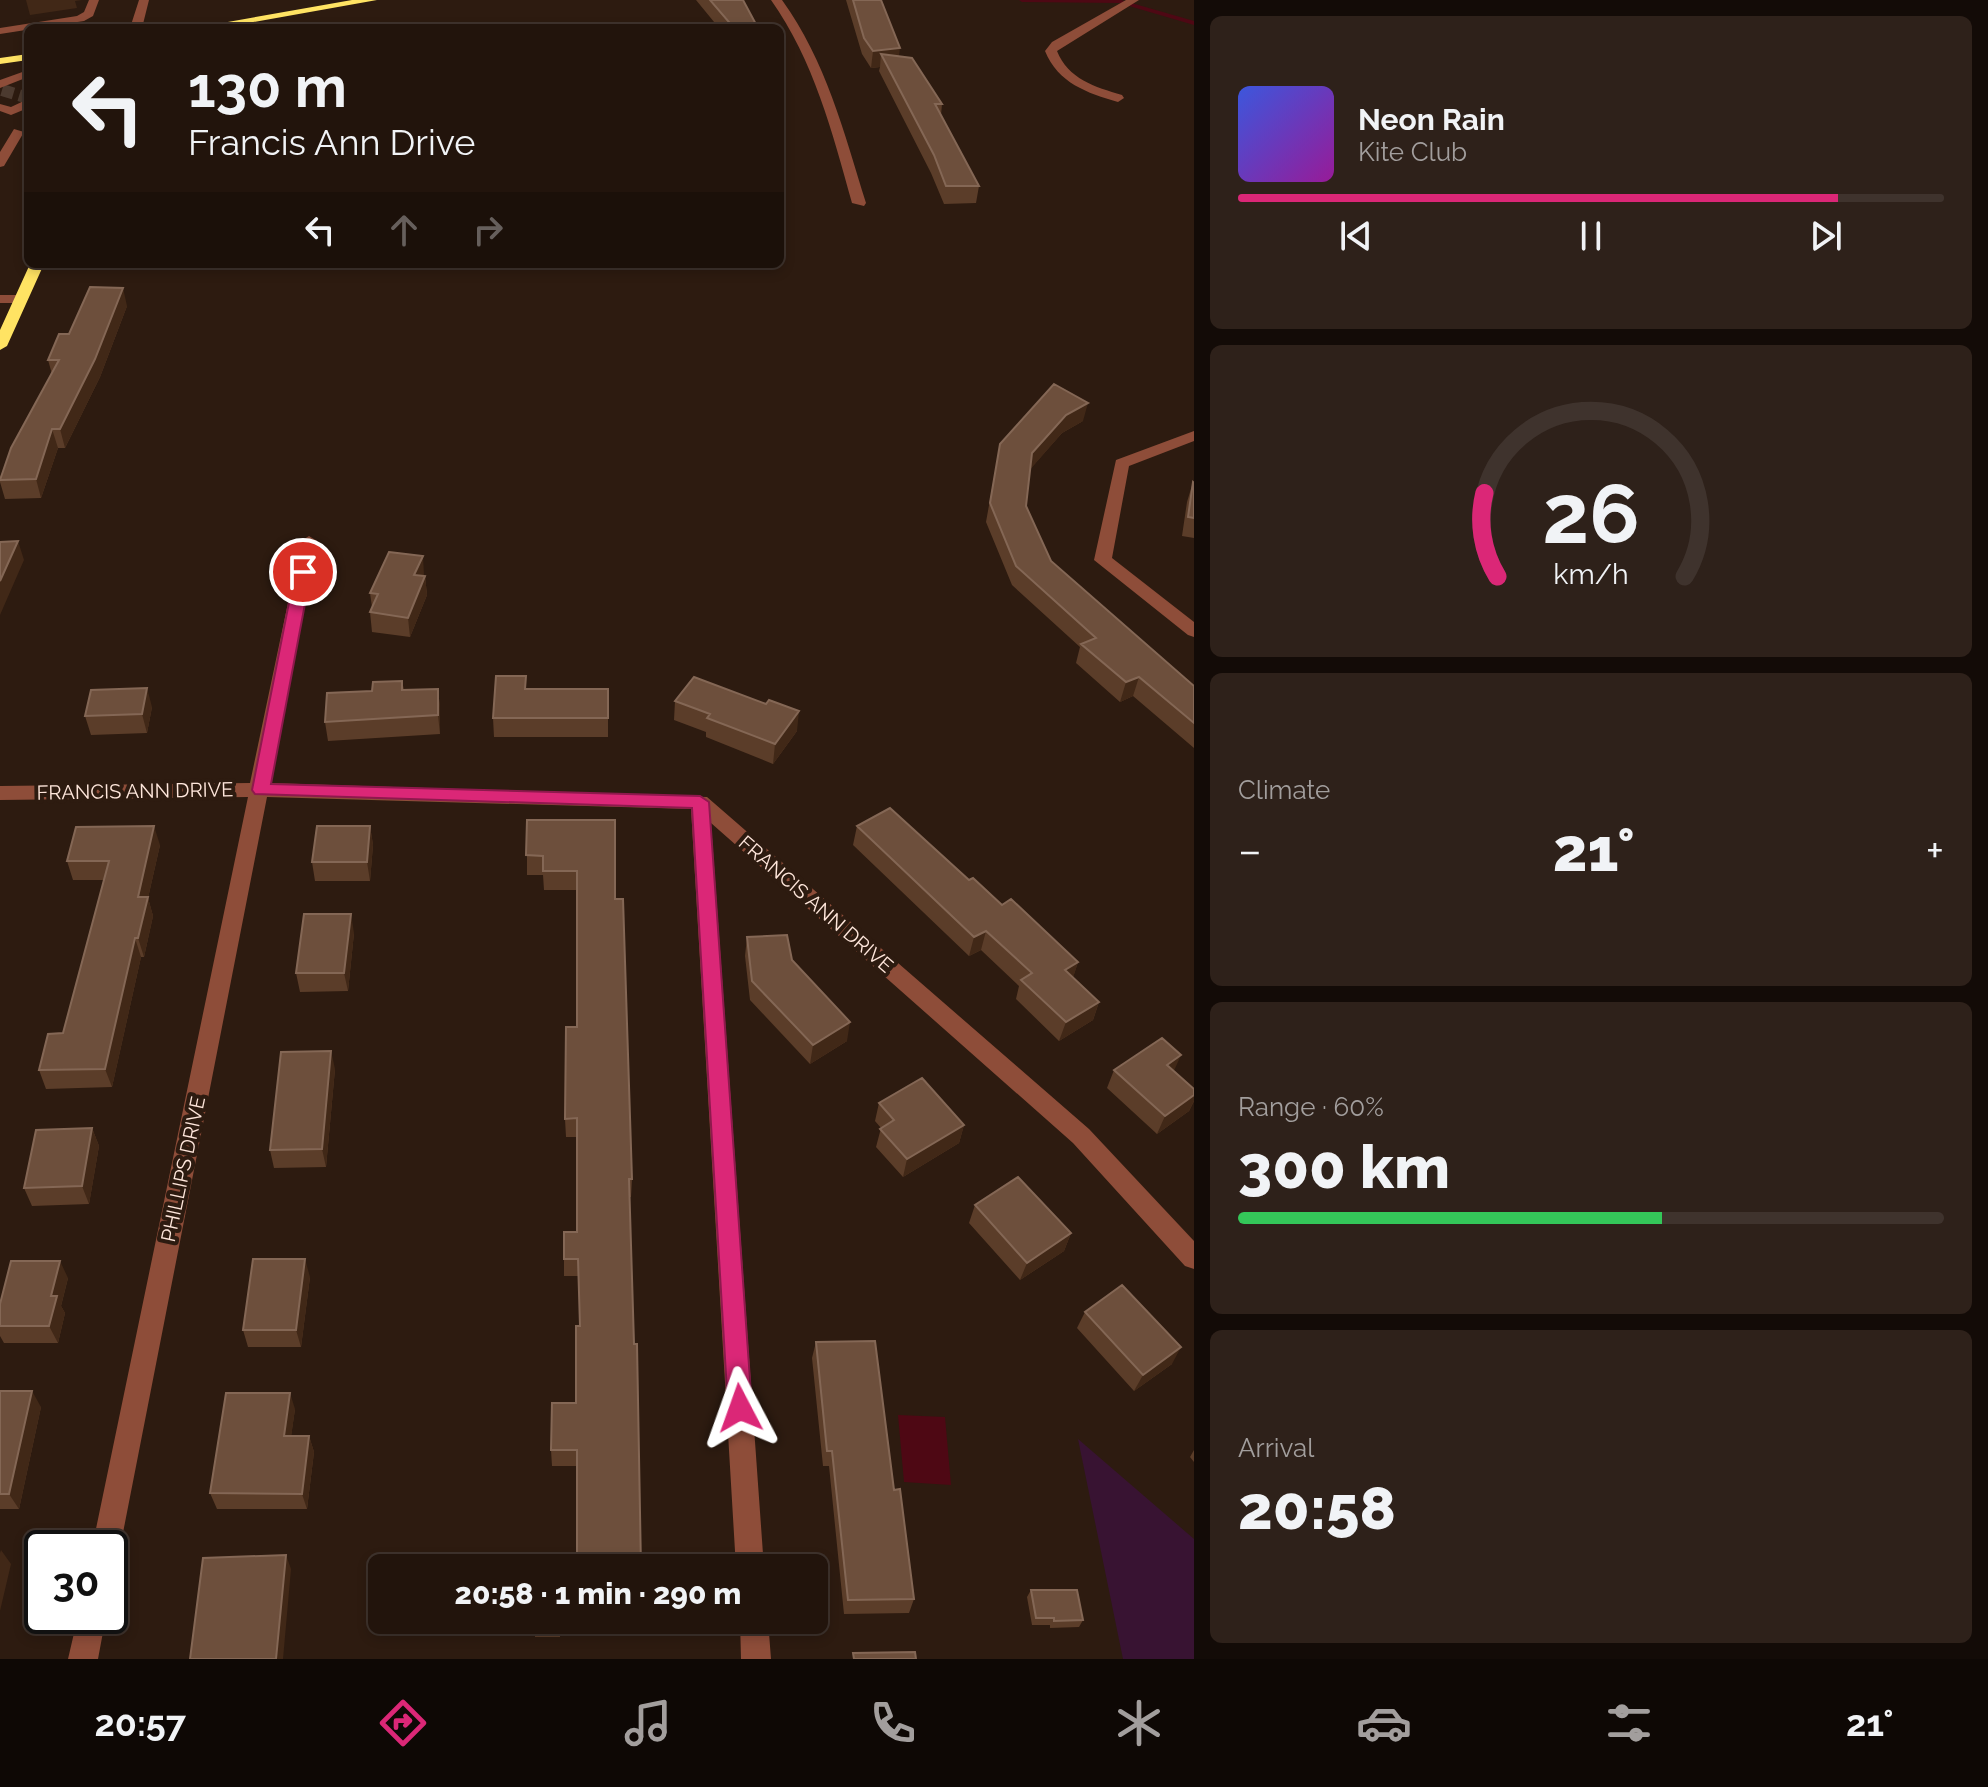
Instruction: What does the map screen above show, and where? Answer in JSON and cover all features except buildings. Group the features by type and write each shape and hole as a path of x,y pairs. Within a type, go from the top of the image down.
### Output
{"main road":[{"path":"225,24 372,0"},
{"path":"0,61 24,58"},
{"path":"0,346 35,268"}],"street":[{"path":"47,24 80,19 89,14 94,0"},
{"path":"137,24 144,0"},
{"path":"776,0 790,17 827,98 859,203"},
{"path":"1118,98 1086,88 1067,76 1058,67 1051,51 1056,44 1134,0"},
{"path":"0,31 24,27"},
{"path":"1,87 24,78"},
{"path":"2,107 11,111 24,101"},
{"path":"0,133 23,132"},
{"path":"0,163 23,132"},
{"path":"0,299 21,299"},
{"path":"1194,436 1122,463 1103,560 1194,631"},
{"name":"PHILLIPS DRIVE","path":"110,1530 309,541"},
{"name":"FRANCIS ANN DRIVE","path":"0,793 261,790 700,802 1081,1136 1194,1258"},
{"path":"700,802 749,1554"},
{"path":"83,1659 88,1634"},
{"path":"755,1634 756,1659"}],"shaded area":[{"path":"898,1415 945,1417 951,1485 904,1482"},
{"path":"1078,1439 1194,1539 1194,1659 1123,1659"}],"waterway":[{"path":"1022,0 1119,1 1194,23"}],"tunnel":[{"path":"2,90 24,97"}],"route":[{"path":"303,572 261,790 700,802 740,1408"}]}
